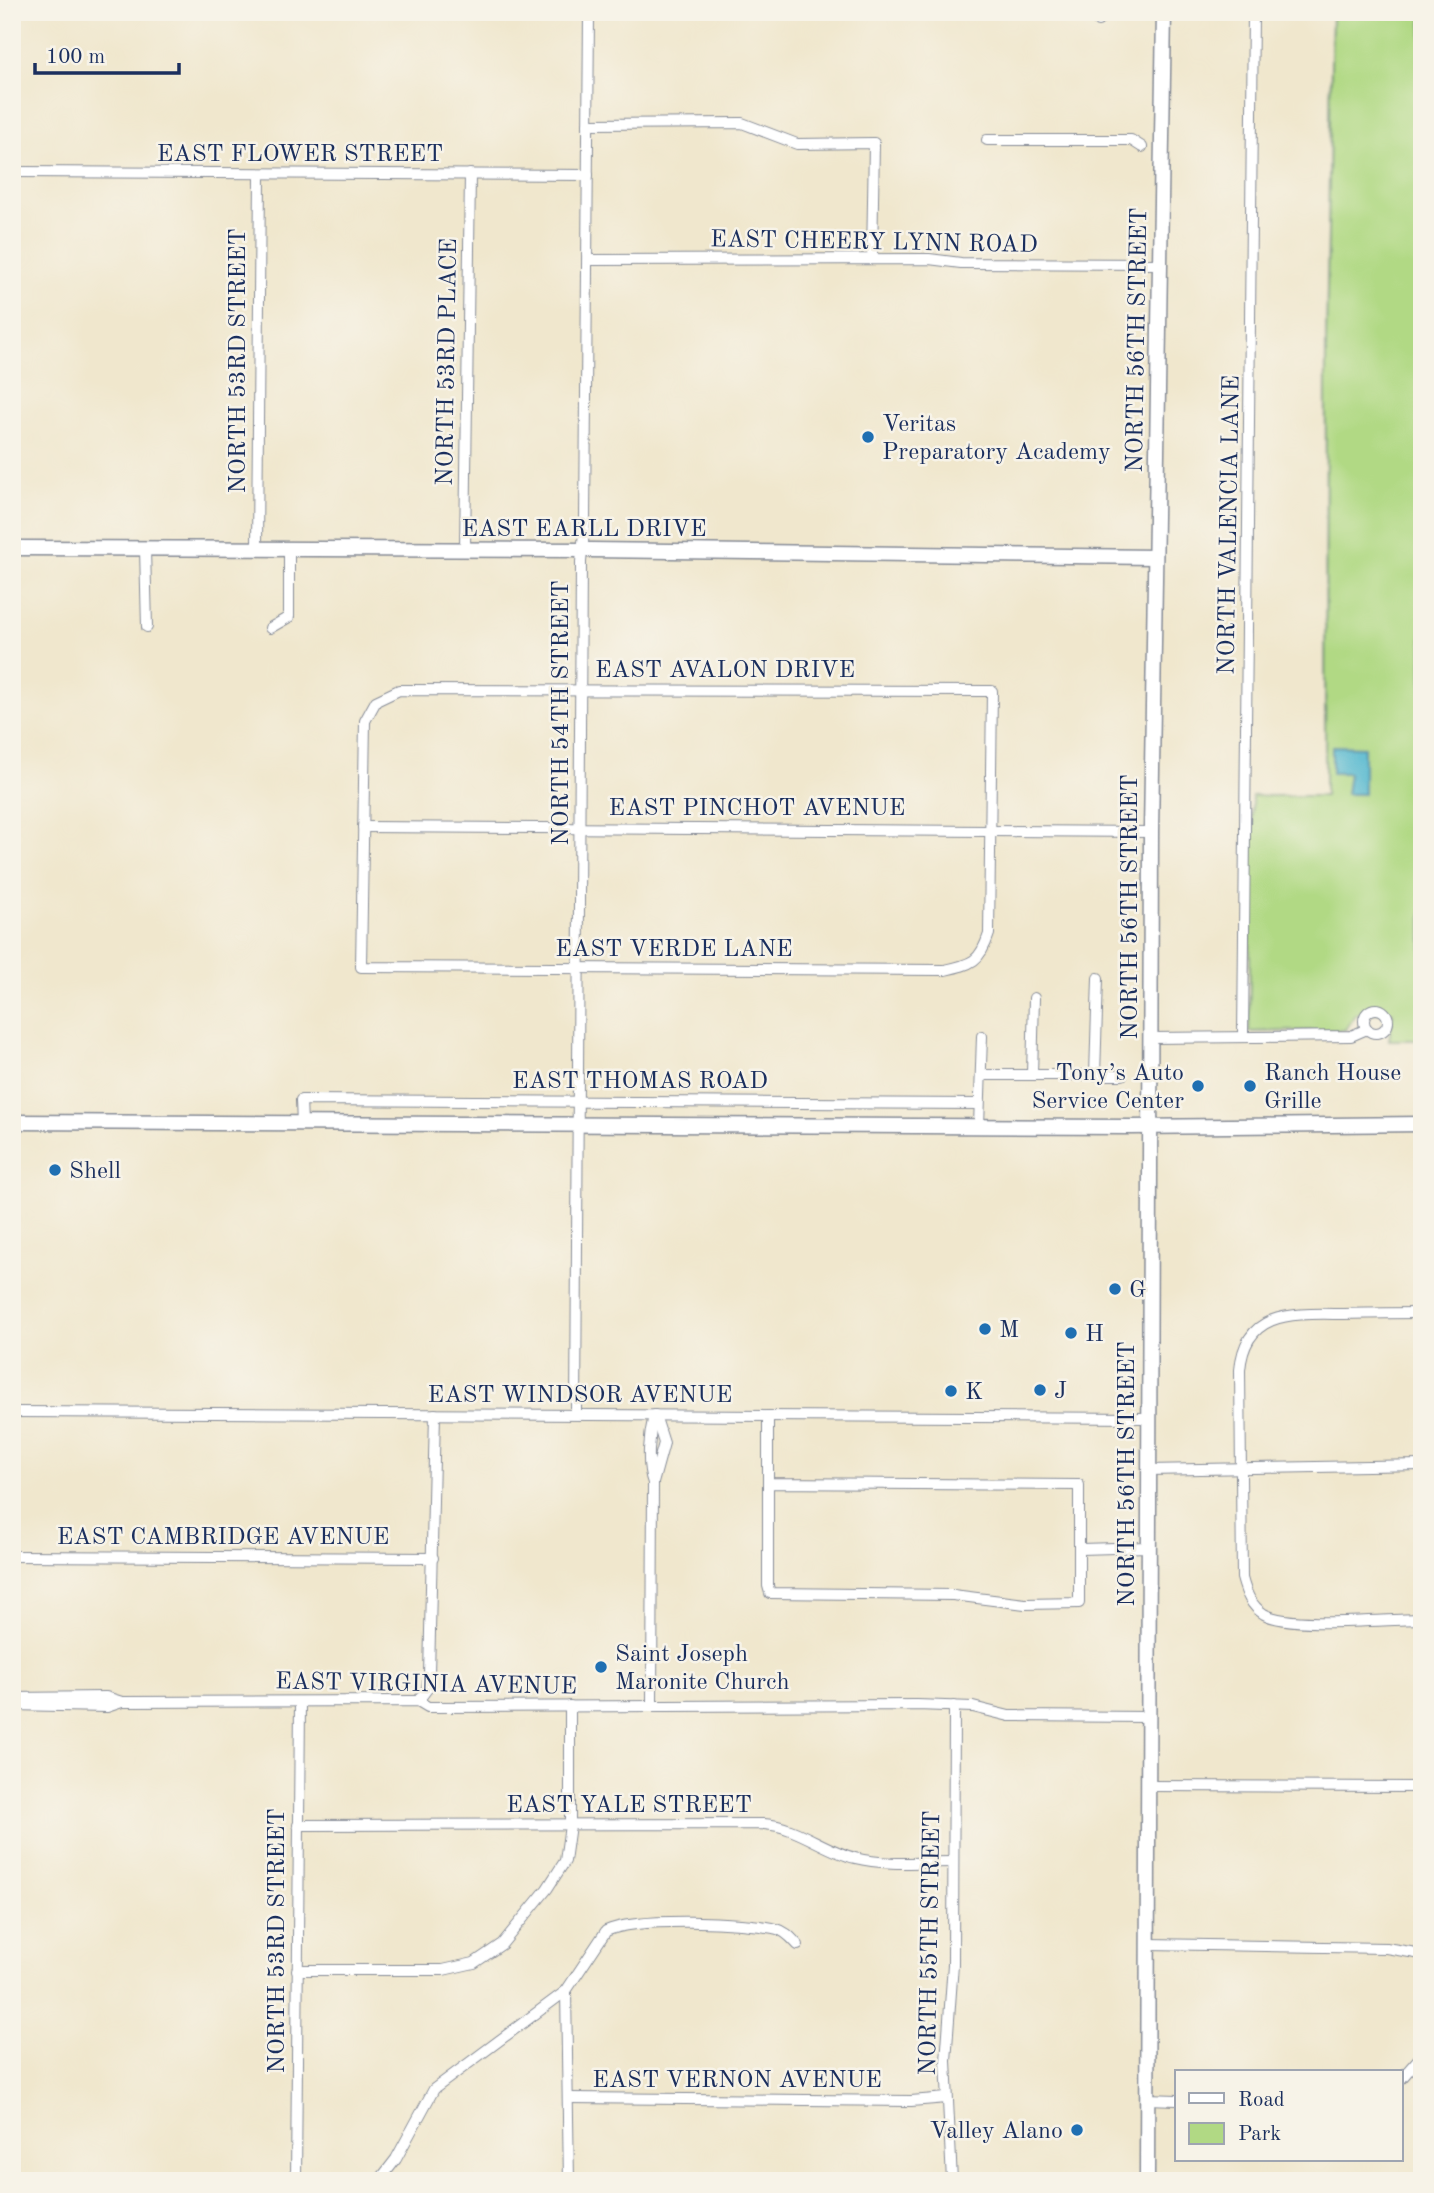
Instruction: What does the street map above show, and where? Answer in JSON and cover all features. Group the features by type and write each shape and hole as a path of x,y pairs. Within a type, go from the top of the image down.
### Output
{"main road":[{"name":"NORTH 56TH STREET","path":"1147,2181 1147,1418 1151,832 1164,12"},
{"name":"EAST EARLL DRIVE","path":"12,548 582,550 1155,558"},
{"name":"EAST THOMAS ROAD","path":"12,1122 1151,1127 1422,1124"}],"street":[{"name":"NORTH 54TH STREET","path":"576,1414 589,12"},
{"name":"NORTH VALENCIA LANE","path":"1243,1037 1253,12"},
{"path":"588,124 742,123 797,144 874,143 872,259"},
{"path":"987,140 1131,140 1142,147"},
{"name":"EAST FLOWER STREET","path":"12,172 588,175"},
{"name":"NORTH 53RD STREET","path":"257,549 260,174"},
{"name":"NORTH 53RD PLACE","path":"465,550 470,174"},
{"name":"EAST CHEERY LYNN ROAD","path":"588,260 872,259 1160,264"},
{"path":"145,549 147,627"},
{"path":"270,628 289,617 289,549"},
{"name":"EAST AVALON DRIVE","path":"363,827 365,721 376,701 399,690 581,689 992,691 990,829"},
{"name":"EAST PINCHOT AVENUE","path":"363,827 1151,832"},
{"name":"EAST VERDE LANE","path":"363,827 361,967 579,969 945,970 969,965 983,953 989,934 990,829"},
{"path":"1096,1075 1098,978"},
{"path":"1032,1075 1034,998"},
{"path":"1151,1038 1351,1036 1367,1030"},
{"path":"979,1126 982,1036"},
{"path":"982,1075 1122,1075"},
{"name":"EAST THOMAS ROAD","path":"302,1123 301,1100 979,1104"},
{"path":"1422,1313 1288,1315 1275,1318 1249,1337 1241,1360 1242,1578 1251,1602 1267,1615 1289,1621 1422,1619"},
{"name":"EAST WINDSOR AVENUE","path":"12,1412 1147,1418"},
{"path":"418,1701 427,1689 429,1675 435,1414"},
{"path":"652,1706 653,1483 655,1455 663,1450 664,1443 654,1415"},
{"path":"768,1416 768,1483 770,1593 953,1595 1026,1604 1079,1603 1079,1485 768,1483"},
{"path":"1148,1470 1422,1465"},
{"path":"1081,1549 1148,1548"},
{"name":"EAST CAMBRIDGE AVENUE","path":"12,1556 433,1558"},
{"name":"EAST VIRGINIA AVENUE","path":"12,1698 106,1697 122,1702 418,1701 428,1707 954,1706 1009,1716 1149,1717"},
{"name":"EAST VIRGINIA AVENUE","path":"12,1705 107,1707 122,1702"},
{"name":"NORTH 53RD STREET","path":"296,2181 299,1702"},
{"path":"297,1970 433,1971 474,1963 502,1944 559,1874 565,1861 570,1825 570,1706"},
{"name":"NORTH 55TH STREET","path":"952,2181 946,2041 953,1964 954,1706"},
{"path":"1148,1786 1422,1787"},
{"name":"EAST YALE STREET","path":"298,1825 764,1824 787,1828 856,1858 883,1862 952,1862"},
{"path":"379,2181 396,2159 434,2089 566,1991 600,1938 613,1928 701,1923 757,1927 784,1931 798,1945"},
{"path":"1149,1944 1386,1948 1422,1954"},
{"path":"566,1991 569,2181"},
{"path":"1402,2078 1422,2055"},
{"name":"EAST VERNON AVENUE","path":"569,2098 836,2101 947,2098"},
{"path":"1147,2099 1175,2100"}],"green space":[{"path":"1332,12 1422,12 1422,1040 1389,1040 1393,1012 1356,1014 1345,1030 1249,1032 1252,796 1325,796 1326,342"}],"water":[{"path":"1332,746 1364,747 1364,794 1346,794 1349,773 1332,773"}],"place":[{"name":"Veritas Preparatory Academy","path":"868,437"},
{"name":"Tony’s Auto Service Center","path":"1198,1086"},
{"name":"Ranch House Grille","path":"1250,1086"},
{"name":"Shell","path":"55,1170"},
{"name":"G","path":"1115,1289"},
{"name":"M","path":"985,1329"},
{"name":"H","path":"1071,1333"},
{"name":"J","path":"1040,1390"},
{"name":"K","path":"951,1391"},
{"name":"Saint Joseph Maronite Church","path":"601,1667"},
{"name":"Valley Alano","path":"1077,2130"}]}
